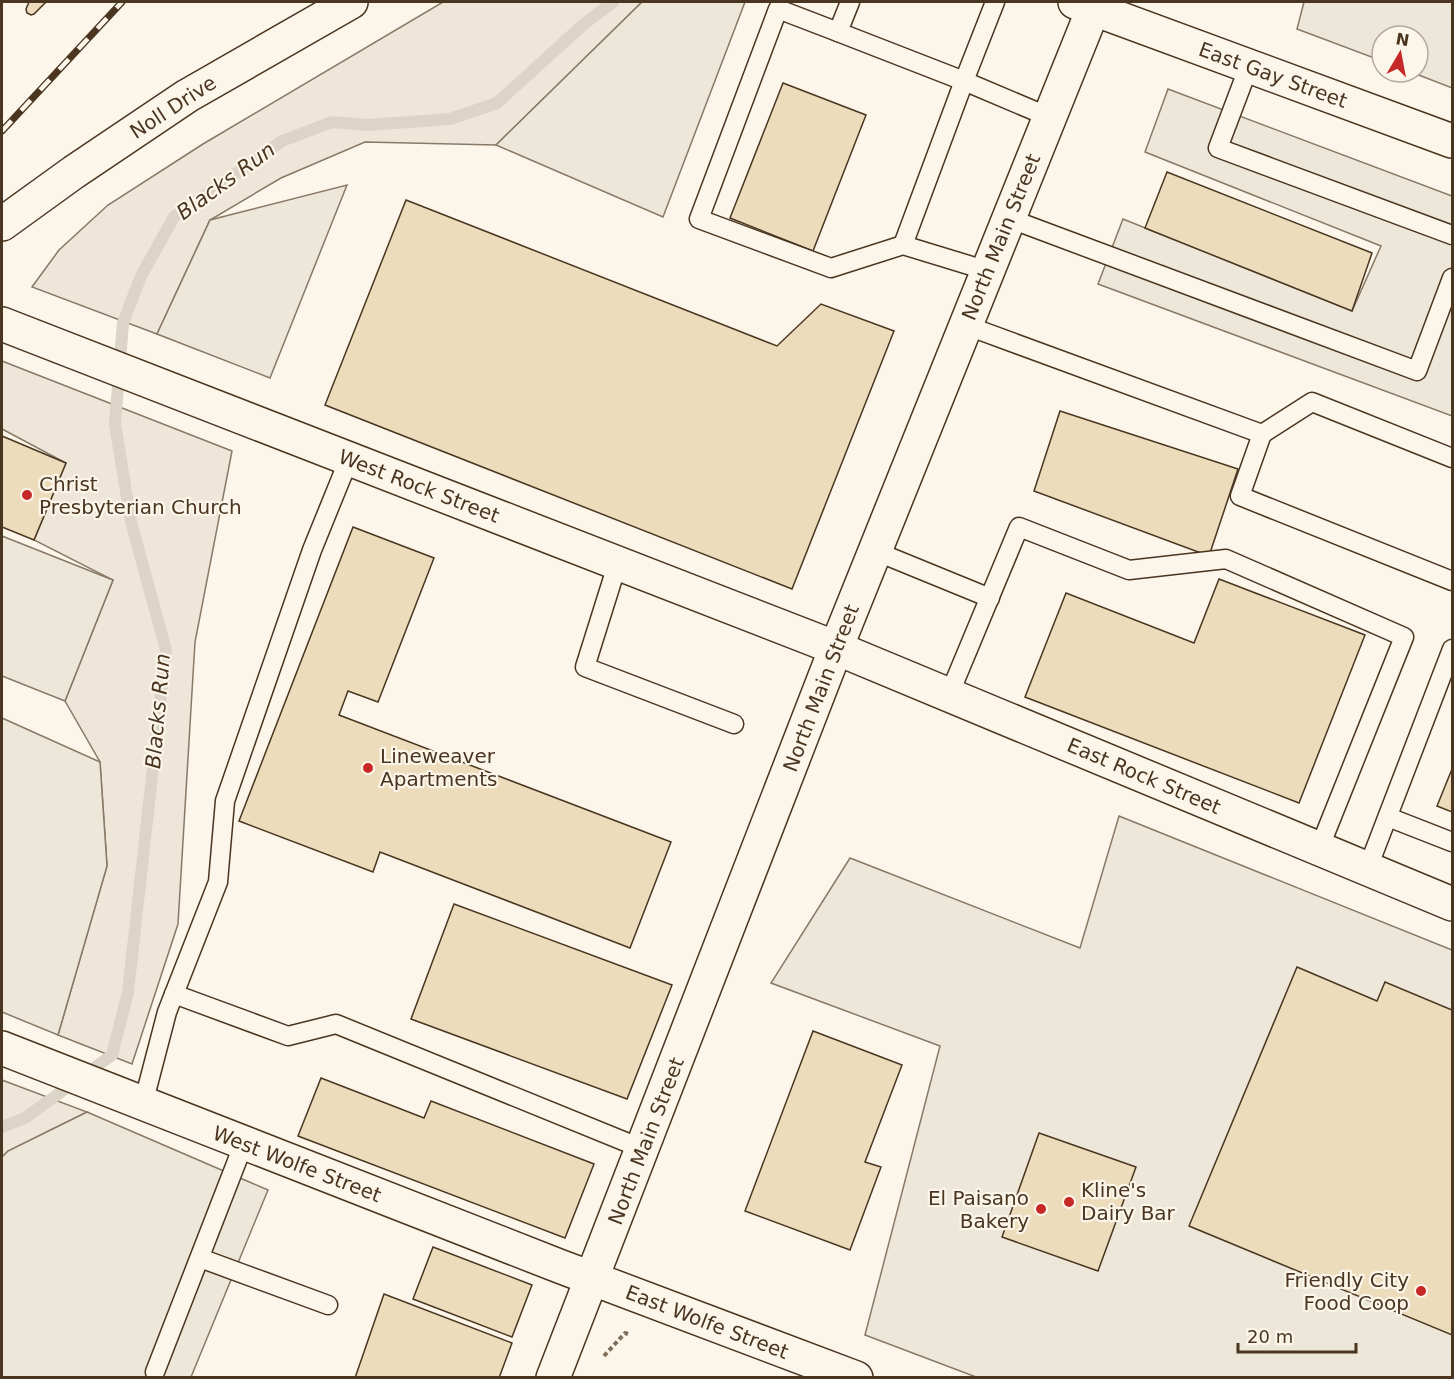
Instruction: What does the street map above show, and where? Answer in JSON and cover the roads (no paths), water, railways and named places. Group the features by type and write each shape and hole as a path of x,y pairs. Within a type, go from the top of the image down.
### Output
{"street":[{"name":"Noll Drive","path":"2,224 187,96 351,2"},
{"name":"East Gay Street","path":"1088,4 1452,141"},
{"name":"North Main Street","path":"553,1377 836,648 1050,117 1088,4"},
{"name":"West Rock Street","path":"2,324 836,648"},
{"name":"East Rock Street","path":"836,648 1452,904"},
{"name":"West Wolfe Street","path":"11,1052 592,1279"},
{"name":"East Wolfe Street","path":"592,1279 856,1377"}],"lane":[{"path":"838,32 850,2"},
{"path":"903,245 995,2"},
{"path":"988,271 903,245 831,268 699,219 778,9 1050,117"},
{"path":"1249,66 1218,148 1452,235"},
{"path":"1008,219 1417,371 1452,279"},
{"path":"966,325 1262,434"},
{"path":"1452,458 1312,402 1262,434 1240,496 1452,581"},
{"path":"143,1104 167,1012 218,882 225,801 312,550 349,459"},
{"path":"949,695 1019,527 1129,570 1226,560 1404,637 1319,849"},
{"path":"875,551 990,598"},
{"path":"618,562 585,667 734,724"},
{"path":"1367,870 1452,649"},
{"path":"1388,817 1452,842"},
{"path":"174,994 288,1036 336,1024 643,1149"},
{"path":"155,1372 244,1143"},
{"path":"200,1258 328,1305"}],"waterway":[{"name":"Blacks Run","path":"2,1127 25,1118 112,1055 128,992 166,650 131,522 115,424 123,323 141,276 174,217 282,141 332,122 368,125 450,119 497,103 584,24 613,2"}],"railway":[{"path":"2,131 122,2"}],"place":[{"name":"Christ Presbyterian Church","path":"27,495"},
{"name":"Lineweaver Apartments","path":"368,768"},
{"name":"Kline's Dairy Bar","path":"1069,1202"},
{"name":"El Paisano Bakery","path":"1041,1209"},
{"name":"Friendly City Food Coop","path":"1421,1291"}]}
